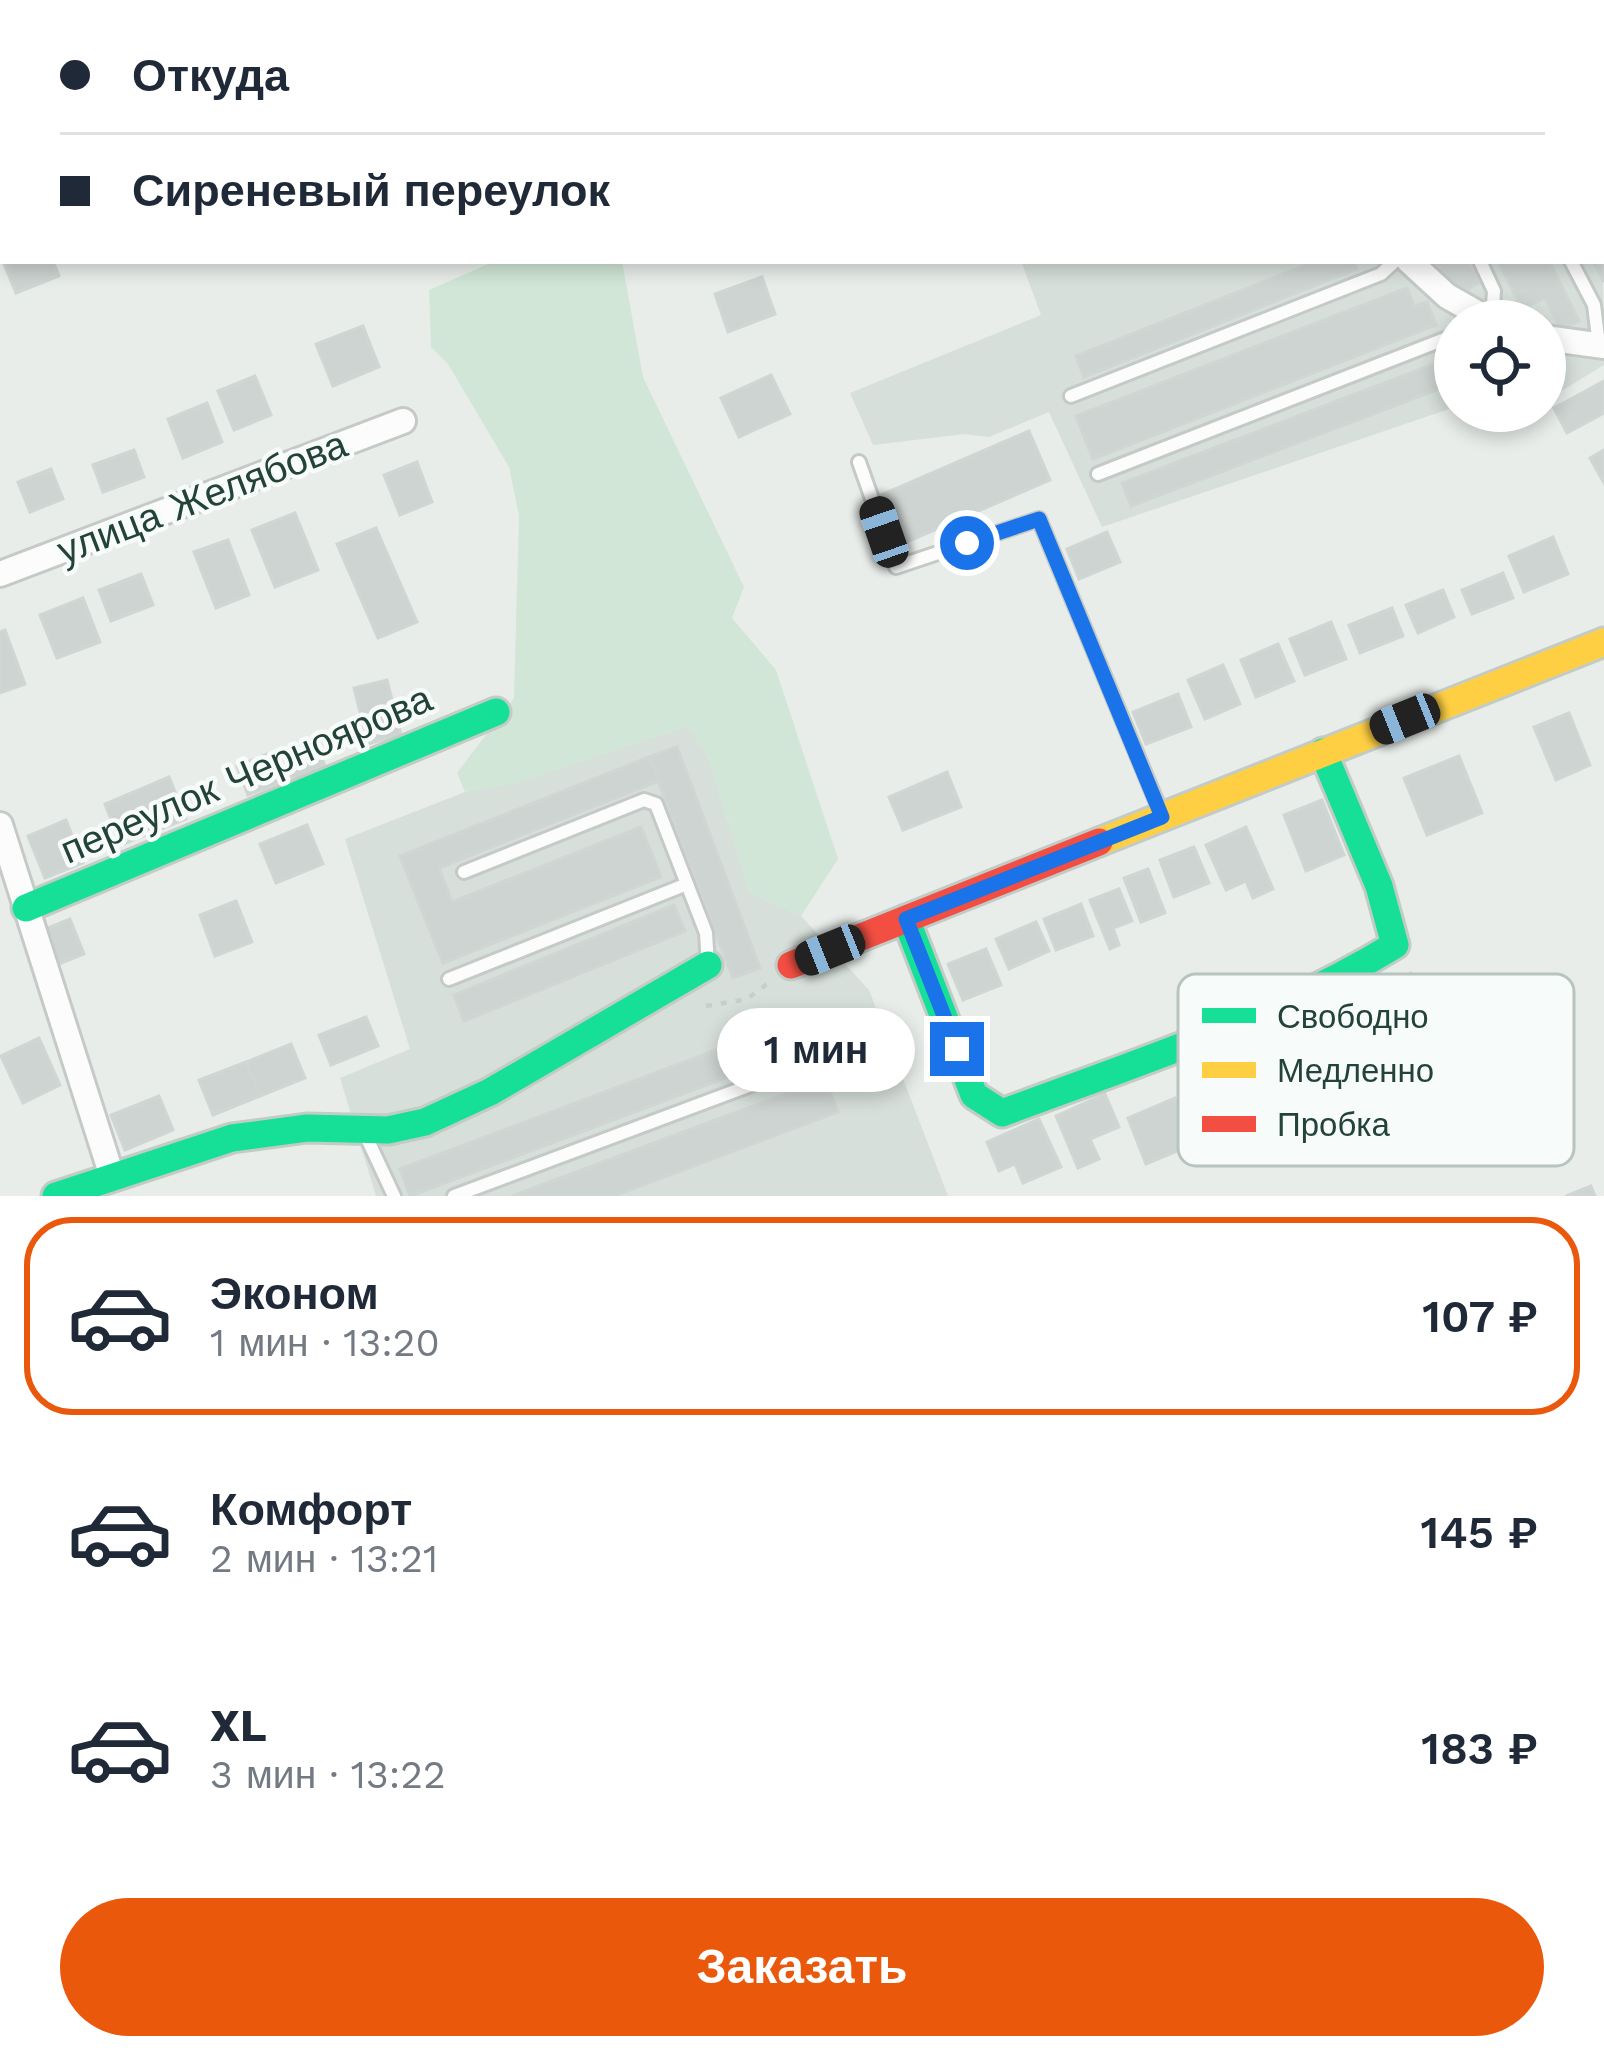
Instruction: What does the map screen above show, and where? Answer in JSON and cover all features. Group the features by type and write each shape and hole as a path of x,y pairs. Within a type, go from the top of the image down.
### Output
{"street":[{"path":"1412,264 1454,300"},
{"path":"1566,341 1602,346"},
{"name":"улица Желябова","path":"0,574 403,421"},
{"path":"791,965 1604,642"},
{"name":"переулок Черноярова","path":"26,908 496,712"},
{"path":"1323,752 1379,886 1395,945 1341,974"},
{"name":"переулок Черноярова","path":"0,825 111,1173"},
{"path":"906,919 974,1096 1002,1113 1178,1046"},
{"path":"56,1196 207,1143 324,1126 364,1133 407,1127 445,1113 647,1006 708,964"}],"lane":[{"path":"1071,396 1381,274 1392,264"},
{"path":"1482,264 1495,291 1494,300"},
{"path":"1573,264 1594,305 1602,346"},
{"path":"1098,474 1434,343"},
{"path":"859,462 896,567 1039,519 1162,817"},
{"path":"464,872 644,800 656,804 706,933 708,964"},
{"path":"449,979 687,884"},
{"path":"454,1196 810,1063"},
{"path":"364,1133 394,1196"}],"path":[{"path":"704,1006 747,999 791,965"}],"shaded area":[{"path":"1022,264 1603,264 1604,365 1566,388 1566,300 1434,300 1434,414 1102,527 1049,412 989,437 964,434 873,445 850,393 1041,315"},
{"path":"688,726 708,757 750,892 801,916 869,990 948,1196 376,1196 340,1078 410,1049 345,839 465,792 514,783"}],"green space":[{"path":"488,264 623,264 643,377 744,587 732,618 776,670 838,859 801,916 750,892 708,757 688,726 514,784 465,792 457,773 514,698 519,515 509,467 448,364 431,347 429,290"}],"building":[{"path":"4,264 54,264 59,276 16,293"},
{"path":"1308,264 1355,264 1357,269 1084,377 1076,356"},
{"path":"1438,264 1468,264 1480,282 1459,295"},
{"path":"1500,264 1550,264 1579,321 1566,328 1566,300 1518,300"},
{"path":"762,277 775,314 728,332 715,294"},
{"path":"1407,288 1414,306 1427,302 1434,320 1434,326 1093,459 1076,416"},
{"path":"363,326 379,367 333,386 316,344"},
{"path":"1434,364 1434,391 1131,506 1122,483"},
{"path":"771,375 790,414 739,437 721,398"},
{"path":"255,376 271,415 234,430 218,391"},
{"path":"1604,381 1604,413 1567,433 1566,402"},
{"path":"207,403 222,442 183,458 168,419"},
{"path":"1029,431 1050,480 902,544 881,495"},
{"path":"134,450 144,477 103,492 93,465"},
{"path":"1604,450 1604,483 1590,458"},
{"path":"417,462 432,502 400,515 384,475"},
{"path":"51,469 63,499 30,512 18,482"},
{"path":"295,513 318,570 275,587 252,530"},
{"path":"376,528 417,622 378,638 337,544"},
{"path":"1107,532 1120,562 1079,579 1067,549"},
{"path":"1553,537 1568,574 1524,592 1509,556"},
{"path":"228,540 249,595 216,608 194,552"},
{"path":"1503,573 1513,598 1472,614 1462,590"},
{"path":"141,574 153,605 111,621 99,590"},
{"path":"1443,590 1454,617 1418,633 1406,605"},
{"path":"83,598 100,642 57,658 40,615"},
{"path":"1392,608 1403,636 1360,653 1349,625"},
{"path":"1331,622 1346,659 1305,675 1290,639"},
{"path":"5,630 25,684 0,693 0,632"},
{"path":"1278,644 1294,681 1256,697 1241,660"},
{"path":"1223,665 1240,704 1205,719 1188,680"},
{"path":"387,680 401,735 368,744 354,688"},
{"path":"1178,694 1191,727 1146,744 1133,712"},
{"path":"1569,713 1590,765 1556,780 1534,727"},
{"path":"314,739 325,766 293,780 282,753"},
{"path":"677,747 760,968 733,978 649,757"},
{"path":"270,753 282,782 248,795 237,766"},
{"path":"1459,756 1482,813 1427,835 1404,778"},
{"path":"649,757 659,781 439,868 452,902 641,827 661,877 443,963 400,856"},
{"path":"947,772 961,807 903,830 889,797"},
{"path":"169,777 186,819 121,845 105,804"},
{"path":"1322,800 1344,855 1306,871 1284,815"},
{"path":"66,820 83,863 45,878 28,836"},
{"path":"307,825 323,864 276,883 260,844"},
{"path":"1246,827 1273,889 1253,898 1246,881 1226,890 1206,845"},
{"path":"1194,847 1209,883 1174,897 1160,860"},
{"path":"1148,869 1165,913 1141,922 1124,878"},
{"path":"1119,889 1132,921 1113,928 1119,945 1110,949 1090,900"},
{"path":"236,901 252,942 215,956 200,915"},
{"path":"1081,904 1093,936 1056,950 1044,919"},
{"path":"674,905 685,931 464,1021 454,995"},
{"path":"70,919 84,954 54,966 40,931"},
{"path":"1036,922 1049,951 1009,969 996,939"},
{"path":"986,949 1001,985 963,1000 948,964"},
{"path":"366,1017 378,1046 331,1065 319,1035"},
{"path":"798,1019 808,1047 410,1196 400,1169"},
{"path":"39,1038 60,1085 23,1103 1,1056"},
{"path":"291,1044 305,1078 260,1096 246,1062"},
{"path":"246,1062 260,1096 213,1115 199,1080"},
{"path":"825,1079 838,1112 614,1196 512,1196"},
{"path":"1105,1094 1119,1127 1090,1139 1099,1159 1078,1168 1056,1116"},
{"path":"159,1096 173,1130 125,1150 111,1115"},
{"path":"1175,1098 1178,1151 1146,1164 1128,1118"},
{"path":"1039,1119 1061,1167 1023,1183 1015,1164 999,1171 987,1142"},
{"path":"1591,1186 1595,1196 1566,1196"}],"traffic: fast":[{"path":"26,908 496,712"},
{"path":"1323,752 1379,886 1395,945 1344,974"},
{"path":"906,919 974,1095 1002,1113 1178,1047"},
{"path":"56,1196 232,1138 307,1128 388,1130 425,1122 490,1092 708,965"}],"traffic: slow":[{"path":"1099,842 1604,642"}],"traffic: jam":[{"path":"791,965 1099,842"}],"route":[{"path":"957,1049 906,919 1162,817 1039,519 967,543"}]}
